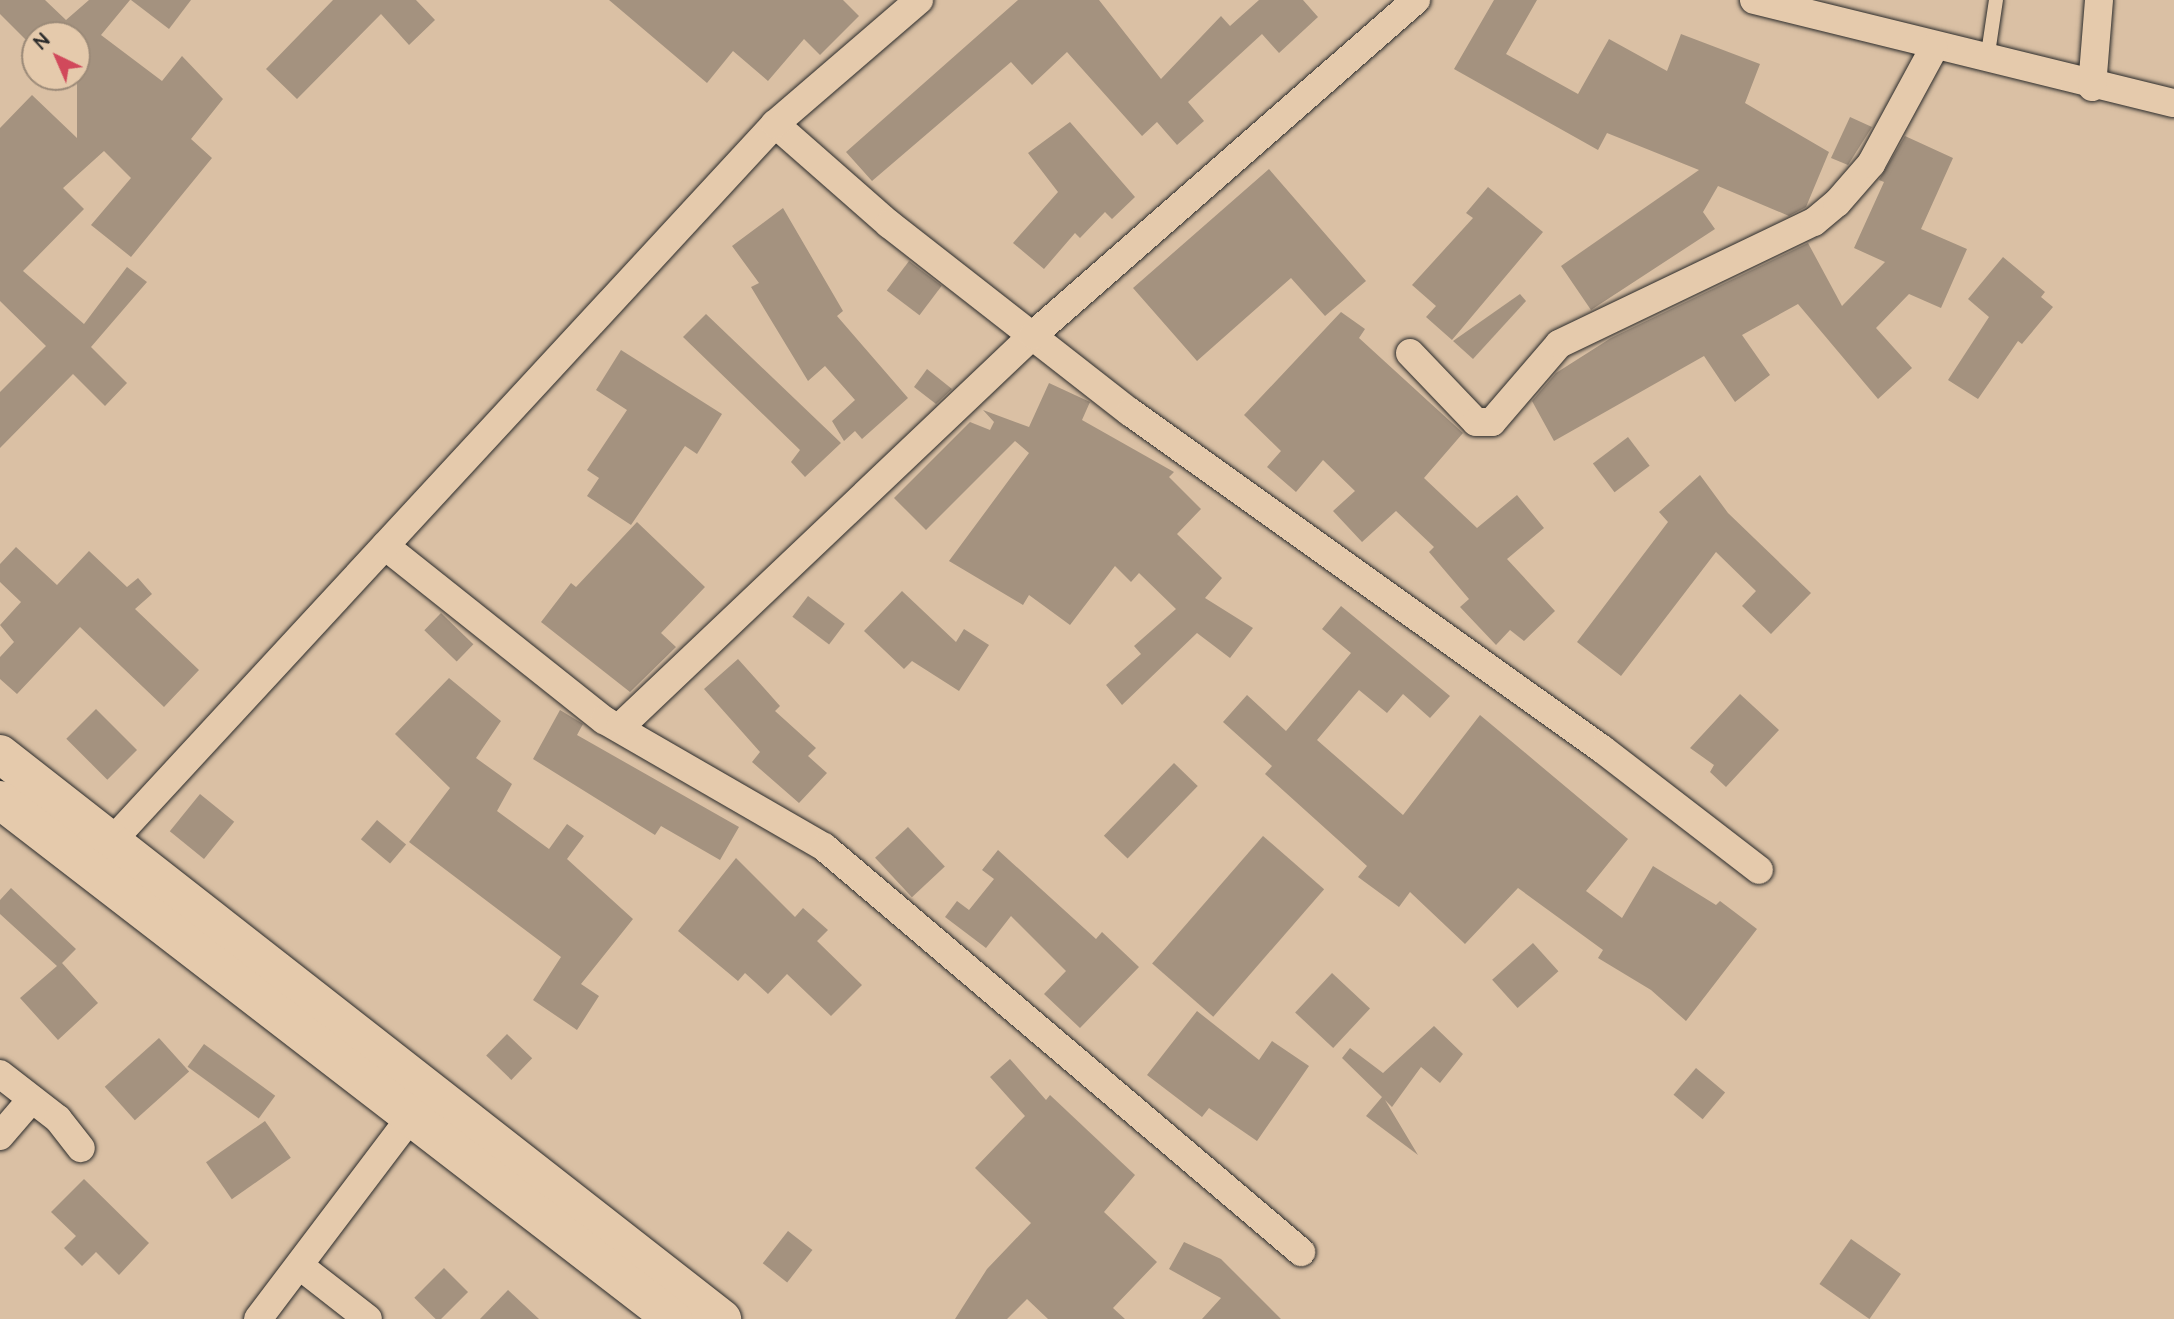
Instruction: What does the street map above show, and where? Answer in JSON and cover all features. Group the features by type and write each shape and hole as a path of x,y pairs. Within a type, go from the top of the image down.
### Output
{"street":[{"path":"112,841 775,124 919,0"},
{"path":"620,727 1033,335 1416,0"},
{"path":"1754,0 1987,62 2174,103"},
{"path":"2092,87 2099,0"},
{"path":"1410,353 1476,422 1492,422 1559,344 1814,222 1837,202 1871,164 1934,48"},
{"path":"775,124 1033,335 1602,749 1759,870"},
{"path":"385,546 620,727 824,847 1301,1252"},
{"path":"0,754 722,1319"},
{"path":"0,800 673,1319"},
{"path":"0,1074 30,1101 58,1119 81,1147"},
{"path":"0,1136 30,1101"},
{"path":"258,1319 411,1117"},
{"path":"300,1266 368,1319"}],"lane":[{"path":"1987,62 1996,0"}],"building":[{"path":"0,0 45,0 66,20 89,0 130,0 101,35 162,81 182,56 223,99 191,139 212,158 131,257 91,225 131,178 104,151 63,188 84,209 23,271 84,324 127,267 147,282 91,347 127,383 105,406 73,374 0,448 0,392 46,346 0,301 0,128 32,95 77,138 77,91 91,91 91,21 21,21 21,35 0,14"},
{"path":"131,0 191,0 169,29"},
{"path":"333,0 416,0 435,20 409,45 381,14 297,99 266,69"},
{"path":"609,0 843,0 859,16 820,55 804,39 768,81 733,51 707,83"},
{"path":"1018,0 1099,0 1161,79 1221,16 1230,26 1259,0 1303,0 1318,17 1279,53 1262,34 1188,102 1204,121 1177,145 1157,122 1142,136 1067,52 1032,85 1011,62 872,181 846,152"},
{"path":"1494,0 1537,0 1506,54 1578,94 1609,39 1667,71 1681,34 1760,64 1745,103 1829,152 1806,207 1789,216 1718,186 1703,212 1715,229 1591,310 1561,266 1699,170 1607,133 1598,150 1454,69"},
{"path":"1850,117 1872,127 1848,165 1831,158"},
{"path":"1070,122 1135,197 1112,219 1105,212 1080,238 1075,233 1044,269 1013,243 1058,192 1028,153"},
{"path":"1905,136 1953,158 1921,229 1967,249 1941,308 1909,294 1876,328 1912,368 1878,399 1798,304 1742,335 1770,375 1735,402 1704,356 1554,441 1532,401 1556,373 1611,338 1808,243 1842,306 1885,262 1854,248 1884,182 1879,180"},
{"path":"1269,169 1366,281 1325,316 1291,278 1197,361 1133,288"},
{"path":"1488,187 1543,232 1452,340 1426,317 1436,306 1412,285 1473,218 1466,213"},
{"path":"783,208 843,311 837,316 908,398 862,439 855,431 844,441 832,421 855,400 825,366 808,381 751,287 759,283 732,246"},
{"path":"2003,257 2045,292 2041,297 2053,307 2022,344 2018,341 1978,399 1948,380 1989,317 1968,299"},
{"path":"909,261 942,286 919,315 887,291"},
{"path":"1520,294 1526,301 1473,359 1453,341"},
{"path":"1341,312 1365,329 1359,338 1463,433 1424,478 1477,528 1517,495 1544,528 1507,559 1555,611 1524,641 1510,630 1496,645 1460,607 1469,599 1429,552 1434,547 1396,511 1362,542 1333,511 1355,491 1323,460 1296,492 1267,467 1281,451 1244,415"},
{"path":"706,314 841,443 805,477 791,462 800,450 683,337"},
{"path":"621,350 722,414 697,454 685,446 631,525 587,496 599,478 587,470 627,410 596,390"},
{"path":"927,369 952,389 936,404 914,387"},
{"path":"1049,383 1090,402 1082,420 1174,472 1169,477 1201,509 1177,534 1222,578 1205,598 1253,628 1230,658 1197,633 1122,705 1106,685 1141,654 1134,646 1176,609 1139,573 1131,582 1115,566 1070,625 1029,595 1023,605 949,561 1029,453 1015,441 926,530 894,498 970,422 990,430 994,422 983,410 1029,427"},
{"path":"1628,437 1650,466 1615,492 1593,463"},
{"path":"1700,475 1728,513 1811,593 1771,634 1742,606 1756,591 1716,552 1621,676 1577,642 1668,522 1659,512"},
{"path":"637,522 705,587 661,633 676,647 630,692 541,622 571,583 576,587"},
{"path":"16,547 57,585 89,551 127,587 138,578 152,594 135,609 199,670 164,707 80,627 17,694 0,679 0,657 14,642 0,625 21,602 0,582 0,564"},
{"path":"902,591 956,642 964,629 989,645 959,691 912,661 904,669 864,631"},
{"path":"808,596 845,624 829,644 792,617"},
{"path":"1341,606 1450,696 1430,718 1403,694 1387,713 1359,690 1317,740 1403,815 1480,715 1628,839 1586,891 1622,918 1653,866 1716,905 1720,901 1757,929 1686,1021 1651,990 1598,958 1603,950 1518,888 1465,944 1410,892 1399,907 1358,877 1367,866 1265,774 1272,766 1223,722 1247,695 1286,731 1351,653 1322,629"},
{"path":"441,613 473,644 457,662 424,630"},
{"path":"738,659 780,706 775,711 816,748 808,756 827,773 799,803 752,762 760,752 704,689"},
{"path":"449,678 501,721 476,758 512,784 497,811 549,849 567,824 584,836 567,859 633,919 581,984 599,996 577,1030 533,1000 561,957 409,842 450,788 395,734"},
{"path":"1740,694 1779,730 1726,787 1710,772 1714,765 1690,748"},
{"path":"96,709 137,750 107,780 66,739"},
{"path":"560,710 583,724 577,735 739,827 720,860 661,826 655,835 533,759"},
{"path":"1174,763 1198,786 1128,859 1104,836"},
{"path":"200,794 234,822 204,859 170,831"},
{"path":"377,820 406,844 390,864 361,839"},
{"path":"908,827 945,866 912,897 875,858"},
{"path":"1263,836 1324,889 1213,1017 1152,964"},
{"path":"998,850 1096,939 1102,932 1139,967 1080,1028 1044,994 1066,971 1011,916 986,948 945,917 957,901 969,910 994,879 982,870"},
{"path":"736,858 795,917 803,908 828,930 817,941 862,985 831,1016 787,974 768,994 745,973 738,981 678,931"},
{"path":"11,888 76,949 62,963 98,1003 58,1040 20,998 57,966 0,914 0,900"},
{"path":"1533,943 1558,971 1518,1008 1492,980"},
{"path":"1332,973 1370,1008 1333,1048 1295,1012"},
{"path":"1197,1011 1259,1060 1272,1041 1309,1066 1257,1141 1209,1108 1202,1117 1147,1075"},
{"path":"1434,1026 1463,1054 1440,1083 1421,1067 1392,1107 1385,1100 1418,1155 1366,1116 1382,1097 1342,1058 1350,1048 1383,1073"},
{"path":"507,1034 532,1058 511,1080 486,1056"},
{"path":"159,1038 189,1071 135,1120 105,1087"},
{"path":"204,1044 275,1096 259,1118 188,1067"},
{"path":"1010,1059 1046,1100 1050,1095 1135,1175 1104,1212 1157,1262 1113,1308 1125,1319 1048,1319 1027,1299 1007,1319 955,1319 987,1269 1031,1223 975,1168 1025,1116 990,1077"},
{"path":"1696,1068 1725,1092 1703,1119 1674,1095"},
{"path":"265,1121 291,1158 232,1199 206,1162"},
{"path":"84,1179 149,1243 119,1275 96,1252 82,1266 64,1248 76,1236 51,1212"},
{"path":"788,1231 812,1250 787,1282 763,1263"},
{"path":"1851,1239 1901,1274 1869,1319 1819,1284"},
{"path":"1184,1242 1221,1259 1281,1319 1202,1319 1221,1298 1169,1269"},
{"path":"444,1268 468,1292 441,1319 436,1319 414,1298"},
{"path":"508,1290 539,1319 480,1319"}]}
